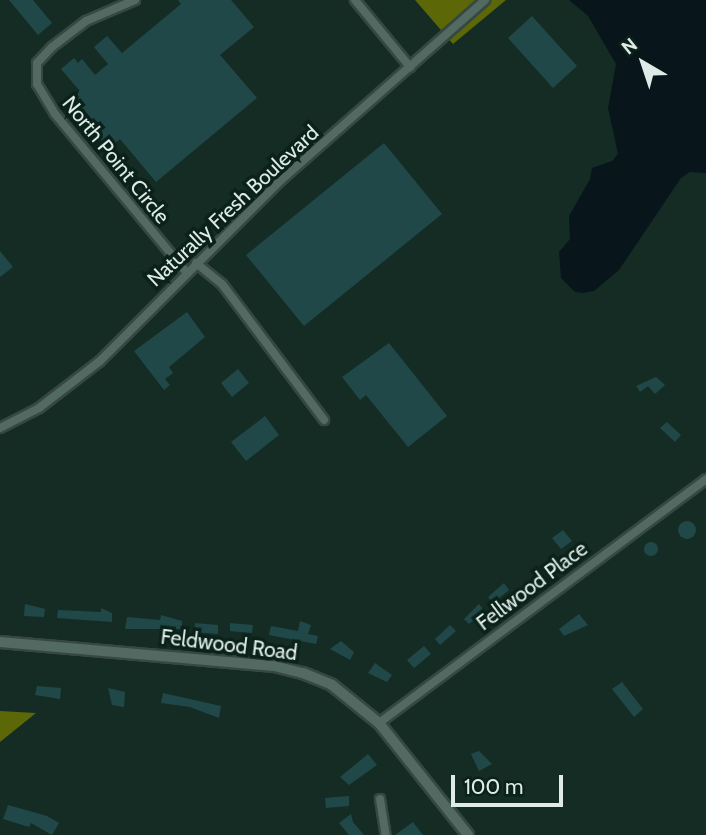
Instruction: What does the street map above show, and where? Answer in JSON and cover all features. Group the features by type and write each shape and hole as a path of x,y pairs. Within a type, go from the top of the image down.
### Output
{"street":[{"name":"North Point Circle","path":"135,0 86,21 37,63 37,84 48,105 186,272"},
{"path":"355,0 410,67"},
{"name":"Naturally Fresh Boulevard","path":"0,428 67,389 281,180 485,0"},
{"path":"196,263 222,284 324,420"},
{"name":"Fellwood Place","path":"379,723 706,479"},
{"name":"Feldwood Road","path":"0,642 274,666 332,685 379,723 468,835"},
{"path":"380,799 386,835"}],"green space":[{"path":"415,0 506,0 453,44"},
{"path":"0,711 36,713 0,742"}],"shaded area":[{"path":"569,0 706,0 706,173 690,172 681,178 619,270 594,291 583,293 575,292 561,278 559,252 570,239 569,216 590,179 592,168 612,161 618,154 608,108 616,64 588,16"}],"building":[{"path":"9,0 33,0 52,23 38,35"},
{"path":"178,0 231,0 254,27 220,55 257,98 156,182 120,139 108,149 67,100 79,90 61,69 74,58 78,63 82,59 95,75 108,64 94,47 107,36 122,53 181,4"},
{"path":"532,16 577,66 553,88 508,38"},
{"path":"384,143 442,214 304,326 246,255"},
{"path":"0,251 13,267 0,277"},
{"path":"187,312 205,337 169,367 173,373 165,379 170,385 164,390 134,351"},
{"path":"389,343 447,416 408,447 366,395 360,400 342,377"},
{"path":"238,369 249,383 232,397 221,383"},
{"path":"656,377 665,385 655,394 648,386 640,392 636,386"},
{"path":"265,416 279,435 246,461 231,442"},
{"path":"667,422 681,435 675,442 660,428"},
{"path":"687,521 693,524 696,530 693,536 687,539 681,536 678,530 681,524"},
{"path":"563,530 572,541 561,549 552,538"},
{"path":"651,542 656,544 656,554 651,556 646,554 644,549 646,544"},
{"path":"504,583 509,590 493,603 488,597"},
{"path":"25,604 45,609 44,617 24,616"},
{"path":"479,604 485,612 469,624 464,619"},
{"path":"101,608 112,613 112,622 57,618 58,610 101,612"},
{"path":"579,614 588,625 564,636 559,629"},
{"path":"161,615 182,621 182,629 125,629 127,617 160,620"},
{"path":"300,621 311,625 308,634 318,636 316,644 269,635 271,626 298,631"},
{"path":"195,623 218,625 218,634 194,632"},
{"path":"230,623 253,625 252,633 230,631"},
{"path":"450,625 456,631 440,645 435,639"},
{"path":"341,641 354,652 350,660 330,649"},
{"path":"424,646 431,654 414,668 407,660"},
{"path":"375,663 392,675 387,682 368,673"},
{"path":"622,682 643,709 634,717 612,689"},
{"path":"37,686 61,688 60,699 35,695"},
{"path":"108,688 125,692 124,707 112,705"},
{"path":"163,693 221,706 219,718 190,707 161,703"},
{"path":"479,751 492,764 479,771 471,754"},
{"path":"368,754 377,765 349,785 340,777"},
{"path":"349,796 349,806 326,808 325,798"},
{"path":"8,805 47,816 59,823 52,835 31,823 29,827 3,819"},
{"path":"351,814 353,822 364,835 349,835 339,823"},
{"path":"413,822 423,835 395,835"}]}
